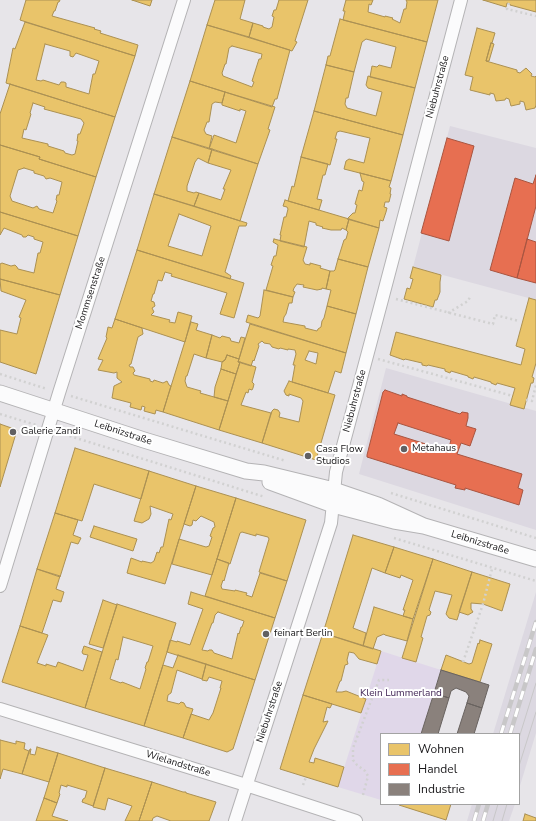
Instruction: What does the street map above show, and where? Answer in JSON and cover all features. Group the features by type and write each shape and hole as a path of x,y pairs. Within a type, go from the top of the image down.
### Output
{"street":[{"name":"Mommsenstraße","path":"0,586 54,410 184,0"},
{"name":"Niebuhrstraße","path":"235,821 331,523 336,472 461,0"},
{"name":"Leibnizstraße","path":"0,393 144,440 246,471 264,473 334,490 378,505 424,526 536,559"},
{"name":"Leibnizstraße","path":"246,471 262,480 333,505 394,522 424,526"},
{"name":"Wielandstraße","path":"0,709 246,785 356,821"}],"path":[{"path":"509,3 507,9 536,16"},
{"path":"383,296 493,324 496,315 519,321"},
{"path":"448,313 468,301 470,297"},
{"path":"367,356 513,396"},
{"path":"0,374 36,386"},
{"path":"526,400 532,401 536,385"},
{"path":"89,402 293,463"},
{"path":"0,414 25,422"},
{"path":"74,437 266,498"},
{"path":"386,492 536,538"},
{"path":"389,536 536,581"},
{"path":"463,662 483,604 492,568"},
{"path":"363,795 368,776 365,771 353,760 353,748 379,680 389,680"},
{"path":"303,785 306,777"}],"shaded area":[{"path":"450,126 536,148 536,300 413,267"},
{"path":"386,368 536,411 536,530 359,474"},
{"path":"536,592 536,733 520,786 520,733 493,733"},
{"path":"472,805 515,805 509,821 467,821"}],"green space":[{"name":"Klein Lummerland","path":"381,651 441,670 421,733 380,733 380,800 338,787"}],"building: Wohnen":[{"path":"26,0 60,0 52,16 95,28 94,29 101,31 100,33 138,45 135,56 20,20"},
{"path":"132,0 152,0 150,6"},
{"path":"215,0 245,0 240,19 253,23 249,37 207,25"},
{"path":"279,0 308,0 295,41 297,42 292,51 249,37 253,23 269,29 272,27 274,17 272,16 274,10 276,10"},
{"path":"346,0 373,0 371,5 369,4 368,12 393,18 392,19 400,23 404,9 406,9 406,0 438,0 427,42 343,20 345,11 343,11"},
{"path":"483,0 536,0 536,12 507,3 506,7"},
{"path":"340,19 427,42 415,88 370,77 372,66 377,67 379,65 391,68 396,47 366,39 362,42 354,72 326,65 328,56 330,56"},
{"path":"25,22 135,56 115,117 6,83 13,48 15,49","holes":["45,44 70,51 70,56 73,57 76,53 99,61 95,74 93,74 89,94 66,87 66,83 64,82 61,82 59,85 43,80 36,80"]},
{"path":"207,25 290,50 277,99 275,99 272,107 190,81","holes":["232,46 262,54 252,81 254,82 252,87 223,76 222,73 226,64 229,48"]},
{"path":"477,28 495,33 486,61 517,70 517,72 520,73 526,68 532,74 531,76 536,76 535,108 526,110 524,102 520,101 520,104 511,106 509,99 506,98 505,100 496,101 494,94 490,93 490,95 470,90 473,77 465,75"},
{"path":"491,43 494,44 489,61 486,61"},
{"path":"326,65 354,72 348,98 346,98 345,104 347,108 376,116 382,92 368,88 366,85 368,76 415,88 403,135 314,111"},
{"path":"190,81 225,92 222,103 215,102 212,104 209,122 207,122 204,130 206,134 212,136 209,149 172,137"},
{"path":"10,84 115,117 96,177 39,159 40,157 0,145 0,114","holes":["33,103 45,107 44,109 81,119 84,123 80,134 78,134 75,154 72,155 65,153 64,151 48,146 48,144 22,138 24,129 26,130"]},
{"path":"225,92 275,107 268,129 270,130 258,164 209,149 214,135 236,143 246,111 240,109 240,111 222,105"},
{"path":"314,111 403,135 391,181 344,169 346,161 349,159 364,163 370,138 340,131 337,132 335,139 337,139 330,165 301,157"},
{"path":"172,137 212,149 208,163 198,158 195,162 187,186 187,191 199,193 194,206 154,194"},
{"path":"0,145 40,157 39,159 96,177 78,236 0,212","holes":["24,168 34,171 34,173 44,176 46,179 50,178 62,182 53,213 39,209 37,206 33,208 12,201 10,196 18,170"]},
{"path":"212,149 258,164 240,221 194,206 199,193 221,200 225,189 223,189 231,170 208,163"},
{"path":"301,157 328,164 325,175 323,175 317,199 322,200 319,210 288,201 292,186 294,187"},
{"path":"360,173 391,181 389,187 391,188 391,194 389,202 385,202 384,207 387,208 383,221 380,220 379,228 347,219 355,213 357,205 355,204 359,190 362,191 364,182 362,181"},
{"path":"154,194 247,223 246,226 239,226 225,272 231,276 230,279 137,250","holes":["179,214 211,226 202,256 168,246"]},
{"path":"285,200 349,219 346,230 342,228 341,230 331,230 322,228 323,227 316,225 316,223 309,221 304,247 280,241 284,217 286,217 288,209 287,207 283,206"},
{"path":"0,212 78,236 60,295 0,279 0,264 2,263 11,266 15,265 18,269 34,273 38,253 40,253 43,242 28,235 23,237 22,235 4,228 0,235"},
{"path":"349,219 379,228 368,267 338,259 348,232 346,230"},
{"path":"274,239 307,247 303,260 305,264 310,265 310,263 321,266 320,268 330,271 326,289 322,288 317,290 297,284 293,291 295,292 293,297 266,290 273,266 271,265 274,256 276,256 278,245 273,242"},
{"path":"137,250 244,283 234,318 220,314 227,293 171,276 172,274 165,272 162,281 158,280 153,294 151,301 154,302 155,306 152,308 154,312 151,315 170,320 169,322 175,323 178,312 192,316 185,342 115,319"},
{"path":"338,259 368,267 356,314 327,306 331,290 326,289 330,271 335,270"},
{"path":"413,267 441,275 440,292 433,307 404,299 407,288 410,289 413,279 410,278"},
{"path":"0,279 60,295 36,374 0,362 0,330 17,334 21,318 19,317 26,300 1,291"},
{"path":"264,290 293,297 292,303 289,303 283,322 305,326 305,328 317,331 321,327 327,306 356,314 346,353 246,322 248,315 258,318 260,316"},
{"path":"529,298 536,300 536,363 532,377 534,378 533,383 531,383 524,409 510,405 515,388 497,383 496,385 474,377 473,379 451,371 450,373 445,371 445,369 422,365 422,363 404,360 390,355 396,332 521,365 525,349 516,346"},
{"path":"115,319 142,328 143,334 138,337 131,364 129,365 130,367 133,367 135,371 133,373 134,375 150,379 150,381 153,382 154,380 163,383 167,381 171,386 163,412 156,410 155,414 144,411 145,407 142,406 141,410 130,407 131,403 112,398 114,386 122,382 117,378 117,372 114,373 98,370 103,360 98,359 107,338 108,327 112,328"},
{"path":"191,322 198,324 196,330 212,335 206,358 194,354 185,381 187,387 201,391 200,393 228,401 219,430 163,412"},
{"path":"250,324 346,353 341,373 335,371 328,393 292,382 295,365 293,365 296,354 295,350 279,349 262,341 258,344 259,346 251,366 238,362","holes":["309,351 318,353 316,364 305,360"]},
{"path":"212,335 220,338 222,336 230,338 231,341 239,343 241,337 245,338 239,359 227,355 225,360 222,362 206,358"},
{"path":"227,355 239,359 238,362 240,362 236,374 221,369 222,362 225,360"},
{"path":"240,362 256,367 252,382 254,384 253,388 252,390 249,389 248,393 246,392 241,405 271,413 262,443 219,430"},
{"path":"221,369 236,374 228,401 214,397 215,387"},
{"path":"289,381 335,395 316,460 262,443 272,411 274,409 278,410 280,413 279,417 299,422 303,401 301,398 289,394 289,396 286,395 284,391"},
{"path":"0,424 17,430 0,487"},
{"path":"75,448 149,471 141,499 94,484 82,521 55,513"},
{"path":"149,471 196,486 165,584 127,573 131,558 142,562 151,563 154,561 157,552 159,553 161,547 163,547 169,519 171,520 173,514 150,506 151,514 149,519 142,523 134,521"},
{"path":"196,486 236,498 212,575 172,564 179,539 206,547 209,546 212,537 210,536 213,528 215,527 214,522 201,516 196,521 193,520 192,525 190,526 184,524"},
{"path":"236,498 306,520 287,581 259,572 269,539 268,537 256,534 256,536 242,532 240,533 230,564 217,559"},
{"path":"55,513 78,520 73,535 81,538 78,544 71,542 60,577 37,569"},
{"path":"94,526 137,539 133,551 90,537"},
{"path":"353,535 394,547 385,573 372,568 353,628 366,633 363,646 323,633"},
{"path":"394,547 433,559 413,619 403,616 405,610 403,610 413,580 401,575 400,578 385,573"},
{"path":"217,559 229,563 221,586 222,589 247,593 246,595 252,597 260,573 287,581 275,618 205,596"},
{"path":"433,559 472,572 457,620 449,618 446,614 452,595 435,591 429,610 431,612 430,615 427,616 421,637 423,638 416,662 402,658"},
{"path":"37,569 60,576 56,589 64,592 61,602 53,600 42,633 20,626"},
{"path":"472,572 510,584 502,611 483,604 471,603 471,609 473,612 468,615 459,612"},
{"path":"191,592 275,618 255,680 167,652 170,640 190,645 203,609 188,604","holes":["218,612 244,621 239,634 238,633 232,659 214,653 212,650 202,650 215,615"]},
{"path":"103,600 117,605 103,648 89,644"},
{"path":"117,604 176,623 144,726 85,708","holes":["123,637 153,646 145,668 146,669 140,689 110,679 116,659 118,660"]},
{"path":"374,607 413,619 407,641 384,634 377,637 373,649 363,646"},
{"path":"20,626 48,635 37,663 46,666 46,664 56,667 58,662 83,671 88,655 83,654 82,652 84,646 102,652 85,708 2,682"},
{"path":"323,633 381,651 377,664 359,659 354,653 349,652 347,660 348,664 345,665 341,681 336,692 346,691 366,699 361,713 303,695"},
{"path":"480,640 492,644 480,682 441,670 446,655 469,664 472,663"},
{"path":"178,655 206,664 202,679 177,670 171,693 168,695 167,701 179,704 181,702 184,703 186,707 193,709 183,738 144,726 163,665 173,668"},
{"path":"206,664 255,680 233,749 227,752 183,738 191,714 209,720 213,713 221,688 222,681 209,677 207,681 202,680"},
{"path":"303,695 332,704 330,708 327,707 323,722 328,721 309,762 314,763 315,758 344,767 338,787 280,769"},
{"path":"0,740 16,744 16,741 25,743 24,749 29,751 22,774 3,769 0,779"},
{"path":"37,747 58,753 49,782 22,774 30,749 30,754 35,755"},
{"path":"58,753 105,768 93,806 82,802 87,791 67,785 67,787 61,785 57,803 44,798"},
{"path":"105,768 152,782 139,821 125,821 132,806 108,798 105,810 93,807"},
{"path":"152,782 216,802 209,821 171,821 157,816 153,818 152,821 139,821"},
{"path":"44,798 57,803 52,816 68,821 36,821"},
{"path":"399,805 451,805 446,820"},
{"path":"525,814 536,818 536,821 523,821"}],"building: Handel":[{"path":"447,138 474,146 449,241 421,233"},
{"path":"536,175 536,206 517,278 490,270 515,178 533,184"},
{"path":"527,239 536,242 536,283 517,278"},
{"name":"Metahaus","path":"385,390 402,396 402,394 407,397 460,414 462,412 468,413 466,426 476,429 470,446 461,443 457,454 522,474 518,488 523,490 519,505 465,488 465,490 455,488 456,485 367,457 383,392","holes":["398,423 451,440 448,451 394,434"]}],"building: Industrie":[{"path":"441,670 489,685 482,708 467,703 469,696 466,692 456,688 451,691 449,698 434,693"},
{"path":"434,693 449,698 438,733 421,733"},
{"path":"467,703 482,708 474,733 457,733"}],"tram line":[{"path":"520,735 536,683"},
{"path":"520,763 536,712"},
{"path":"493,821 498,805"},
{"path":"502,821 507,805"}],"railway":[{"path":"501,733 536,622"},
{"path":"510,733 536,649"},
{"path":"474,821 479,805"},
{"path":"483,821 488,805"}],"place":[{"name":"Galerie Zandi","path":"13,432"},
{"name":"Metahaus","path":"404,449"},
{"name":"Casa Flow Studios","path":"308,456"},
{"name":"feinart Berlin","path":"266,634"}]}
